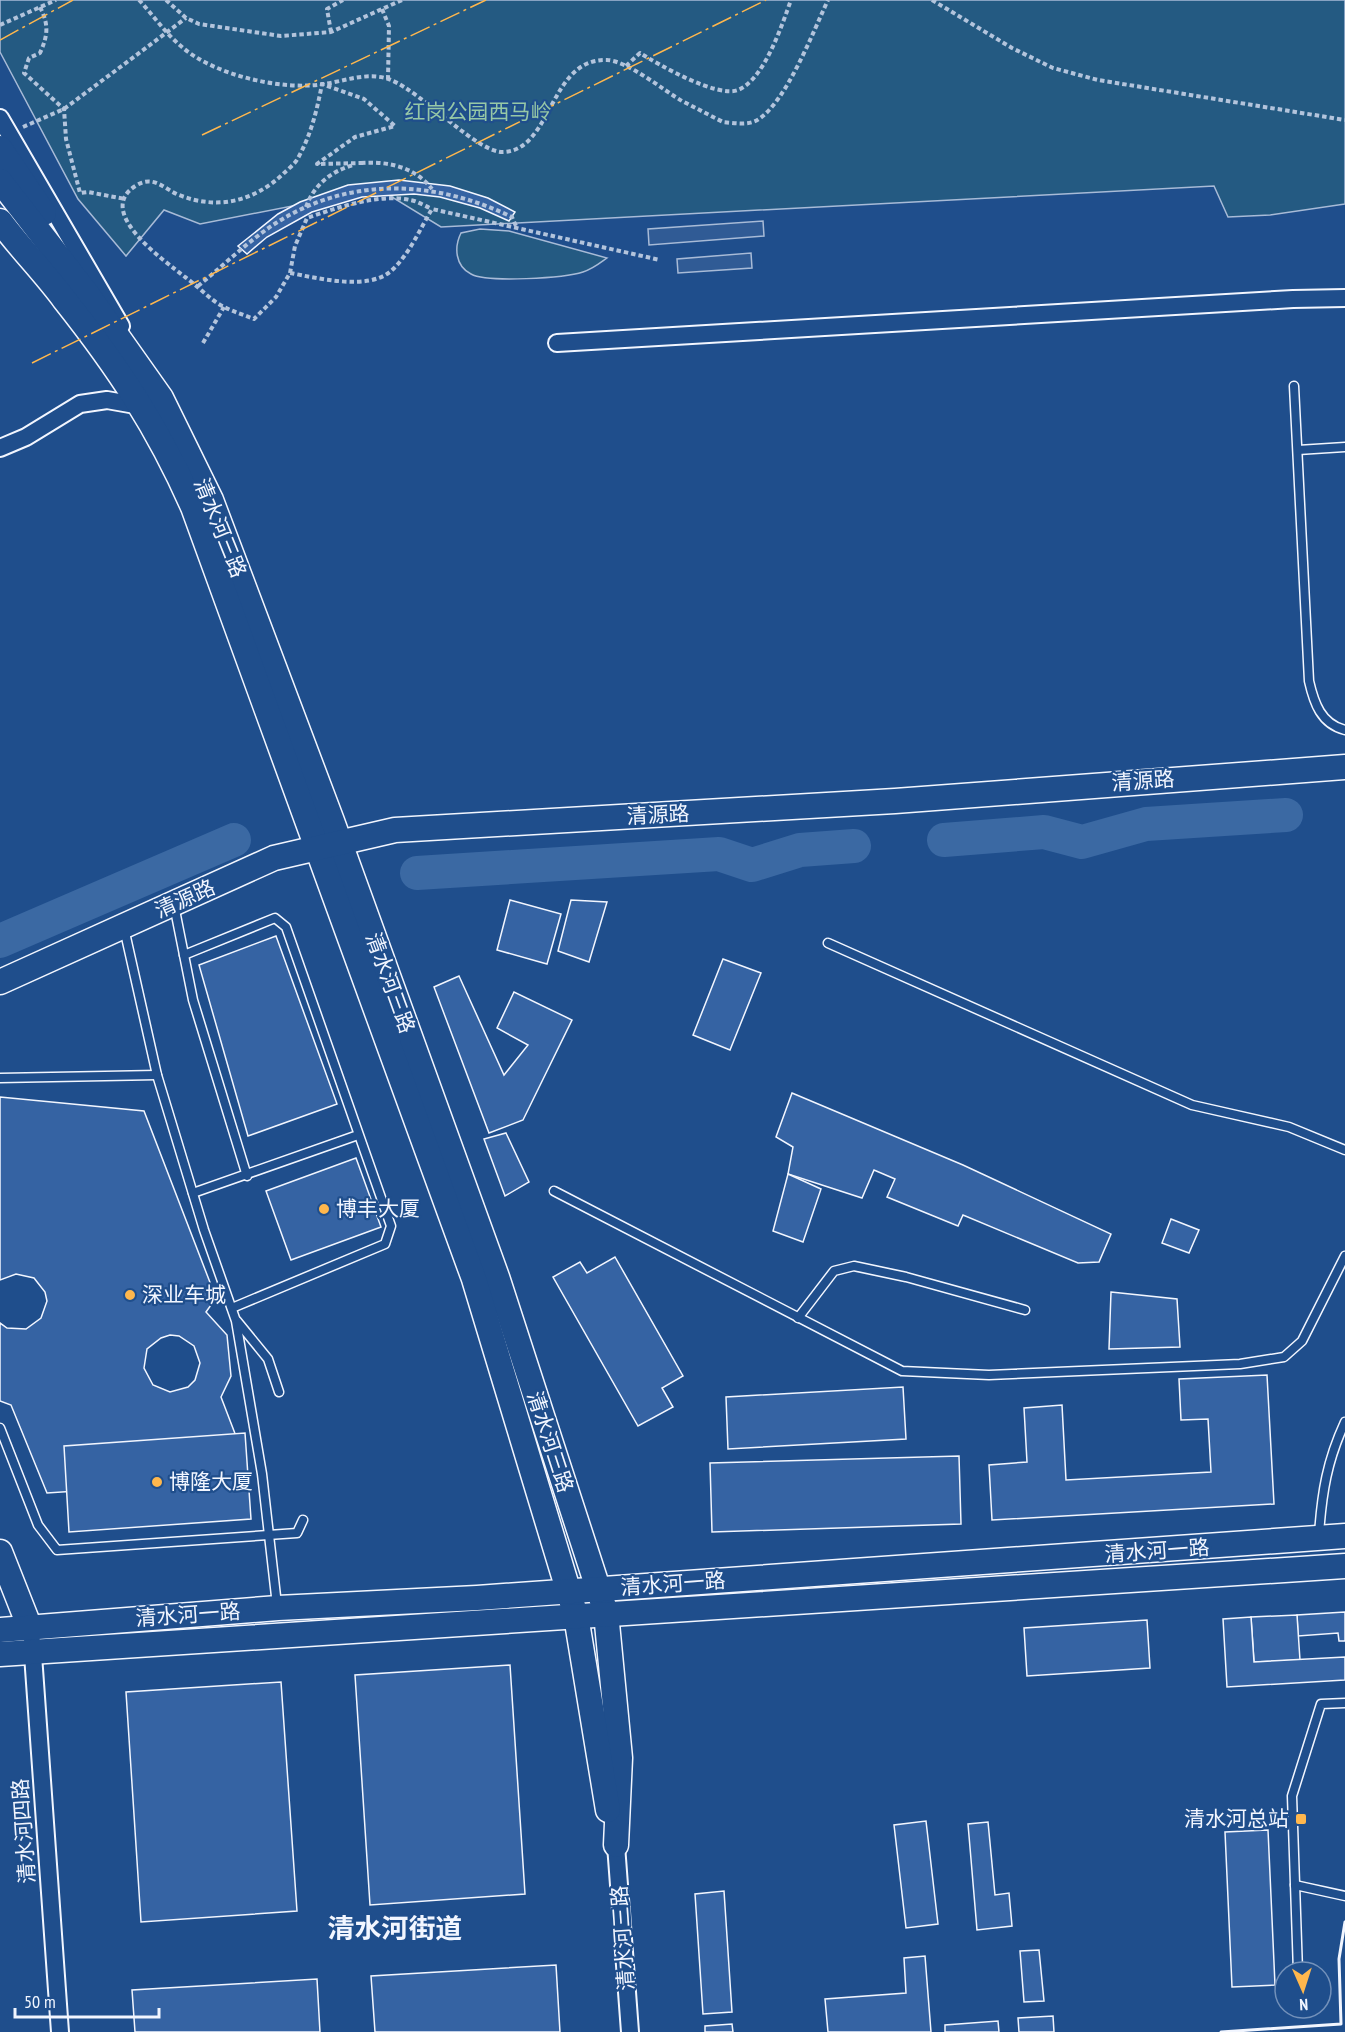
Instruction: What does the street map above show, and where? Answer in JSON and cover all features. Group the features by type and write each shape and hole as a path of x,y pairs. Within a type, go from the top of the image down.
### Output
{"street":[{"path":"0,118 107,297 145,372"},
{"path":"0,148 46,217 86,292"},
{"name":"清水河三路","path":"0,181 145,372 151,402"},
{"name":"清水河三路","path":"0,222 64,298 127,382 151,402 211,501 474,1279 576,1616 600,1769 616,1845"},
{"path":"557,342 1293,299 1345,298"},
{"path":"0,448 26,437 80,404 107,400 151,402"},
{"name":"清源路","path":"0,993 278,871 330,851 395,831 895,801 1345,767"},
{"name":"清源路","path":"0,982 274,858 396,842 896,813 1345,778"},
{"name":"清水河三路","path":"330,851 497,1277 606,1614 620,1758 616,1845 630,2032"},
{"name":"清水河一路","path":"0,1630 278,1608 598,1589 1345,1536"},
{"path":"0,1552 30,1628"},
{"name":"清水河一路","path":"0,1654 1345,1566"},
{"name":"清水河四路","path":"30,1628 34,1652 60,2032"}],"lane":[{"path":"1294,386 1309,681 1314,702 1323,717 1335,728 1345,730"},
{"path":"1298,450 1345,447"},
{"path":"176,915 206,1045 247,1176"},
{"path":"184,955 275,918 286,927 391,1226 386,1244 232,1308"},
{"path":"126,937 157,1075 193,1193 236,1321 270,1536 278,1608"},
{"path":"828,943 1192,1105 1289,1127 1345,1150"},
{"path":"0,1078 157,1075"},
{"path":"193,1193 247,1176 358,1135"},
{"path":"554,1191 902,1371 989,1374 1239,1364 1284,1357 1302,1341 1345,1256"},
{"path":"798,1318 834,1271 854,1266 906,1276 1024,1310"},
{"path":"236,1321 268,1359 279,1392"},
{"path":"1319,1539 1321,1500 1330,1455 1345,1422"},
{"path":"0,1428 38,1525 57,1550 297,1533 303,1520"},
{"path":"1298,1960 1292,1796 1321,1704 1345,1703"},
{"path":"1295,1885 1345,1896"}],"path":[{"path":"0,25 56,0"},
{"path":"139,0 182,48 218,70 289,86 322,84 348,78 388,79 406,87 447,117 477,145 502,153 518,150 532,136 568,78 584,66 607,60 626,66 723,122 740,124 758,120 774,103 795,70 828,0"},
{"path":"165,0 186,18 199,24 281,36 331,33 402,0"},
{"path":"331,33 327,9 343,0"},
{"path":"626,66 640,54 666,69 720,91 736,91 750,84 760,71 791,0"},
{"path":"932,0 1012,48 1053,68 1098,80 1345,120"},
{"path":"40,7 49,24 46,41 40,53 29,58 24,73 64,109 66,139 80,193 88,192 125,199"},
{"path":"382,9 389,26 388,79"},
{"path":"25,125 64,109 186,18"},
{"path":"322,84 364,99 395,126 356,137 317,164 363,163 401,166 418,176 433,190"},
{"path":"322,84 315,118 297,159 272,185 241,201 204,202 177,194 159,182 147,181 136,185 125,199 123,210 127,222 145,245 224,307 254,319 276,297 290,273 295,246 307,218 338,207 373,200 409,199 432,209 660,260"},
{"path":"306,207 312,192 325,179 344,168 363,163"},
{"path":"198,286 257,237 306,207 361,190 406,187 433,190 489,206 512,217 516,226"},
{"path":"290,273 329,281 358,282 389,273 407,252 432,209"},
{"path":"202,343 224,307"}],"green space":[{"name":"红岗公园西马岭","path":"0,0 1345,0 1345,204 1270,215 1228,217 1214,186 441,227 379,189 200,224 164,210 126,256 78,199 0,52"},
{"path":"480,229 509,231 607,258 590,269 574,274 526,279 480,277 466,271 462,266 457,256 457,244 461,233"}],"shaded area":[{"path":"763,221 764,236 649,245 648,229"},
{"path":"751,253 752,268 678,273 677,259"}],"building":[{"path":"399,180 450,186 488,198 515,212 509,221 480,208 440,197 414,194 362,197 312,212 267,237 247,254 238,246 278,214 300,202 348,185"},
{"path":"510,900 561,914 547,964 497,950"},
{"path":"571,900 607,902 589,962 558,951"},
{"path":"276,936 337,1104 248,1136 199,965"},
{"path":"723,959 761,973 730,1050 693,1035"},
{"path":"459,976 504,1075 528,1045 497,1028 514,992 572,1020 523,1120 489,1133 434,987"},
{"path":"792,1093 963,1165 1111,1234 1099,1262 1078,1263 963,1215 958,1226 887,1197 895,1179 874,1170 862,1198 788,1174 793,1147 776,1137"},
{"name":"深业车城","path":"0,1097 144,1111 216,1298 206,1312 227,1335 231,1376 221,1397 239,1444 227,1481 47,1493 11,1405 0,1401 0,1323 7,1328 26,1329 41,1318 47,1301 45,1292 34,1278 16,1274 0,1280","holes":["170,1335 179,1336 194,1346 200,1363 195,1380 188,1387 170,1392 153,1385 144,1368 147,1349 161,1338"]},
{"path":"506,1133 529,1182 505,1196 484,1139"},
{"name":"博丰大厦","path":"356,1158 381,1227 291,1260 266,1191"},
{"path":"788,1174 821,1189 803,1242 773,1231"},
{"path":"1171,1219 1199,1230 1189,1253 1162,1243"},
{"path":"615,1257 683,1376 662,1388 673,1407 638,1426 553,1277 580,1262 587,1273"},
{"path":"1111,1292 1177,1299 1180,1347 1109,1349"},
{"path":"1267,1375 1274,1504 992,1520 989,1465 1027,1462 1024,1408 1062,1405 1066,1480 1211,1472 1208,1419 1181,1420 1179,1379"},
{"path":"903,1387 906,1439 728,1449 726,1397"},
{"name":"博隆大厦","path":"245,1433 251,1519 69,1532 64,1446"},
{"path":"959,1456 961,1524 712,1532 710,1463"},
{"path":"1345,1612 1345,1641 1339,1641 1338,1633 1298,1636 1297,1615"},
{"path":"1297,1615 1300,1660 1254,1662 1251,1617"},
{"path":"1251,1617 1254,1662 1345,1657 1345,1680 1227,1687 1223,1619"},
{"path":"1147,1620 1150,1668 1027,1676 1024,1628"},
{"path":"510,1665 525,1894 370,1905 355,1675"},
{"path":"281,1682 297,1911 141,1922 126,1692"},
{"path":"926,1821 938,1924 906,1928 894,1825"},
{"path":"988,1822 995,1895 1009,1893 1012,1926 977,1930 968,1824"},
{"path":"1268,1830 1273,1985 1232,1987 1225,1832"},
{"path":"724,1891 732,2012 703,2014 695,1894"},
{"path":"1039,1950 1044,2001 1024,2002 1020,1951"},
{"path":"925,1956 931,2032 828,2032 825,1999 906,1993 904,1958"},
{"path":"556,1965 560,2032 375,2032 371,1976"},
{"path":"317,1979 320,2032 135,2032 132,1990"},
{"path":"1053,2016 1054,2032 1019,2032 1018,2018"},
{"path":"998,2021 999,2032 945,2032 945,2025"},
{"path":"732,2024 733,2032 705,2032 705,2026"}],"waterway":[{"path":"944,840 1044,832 1082,842 1146,824 1286,815"},
{"path":"0,941 234,840"},
{"path":"417,873 719,854 752,865 800,850 854,846"}],"wall":[{"path":"1221,2032 1341,2024 1339,1959 1345,1922"}],"power":[{"path":"0,40 73,0"},
{"path":"202,135 486,0"},
{"path":"32,363 766,0"}],"place":[{"name":"博丰大厦","path":"324,1209"},
{"name":"深业车城","path":"130,1295"},
{"name":"博隆大厦","path":"157,1482"},
{"name":"清水河总站","path":"1301,1819"}],"district":[{"name":"清水河街道","path":"395,1929"}]}
